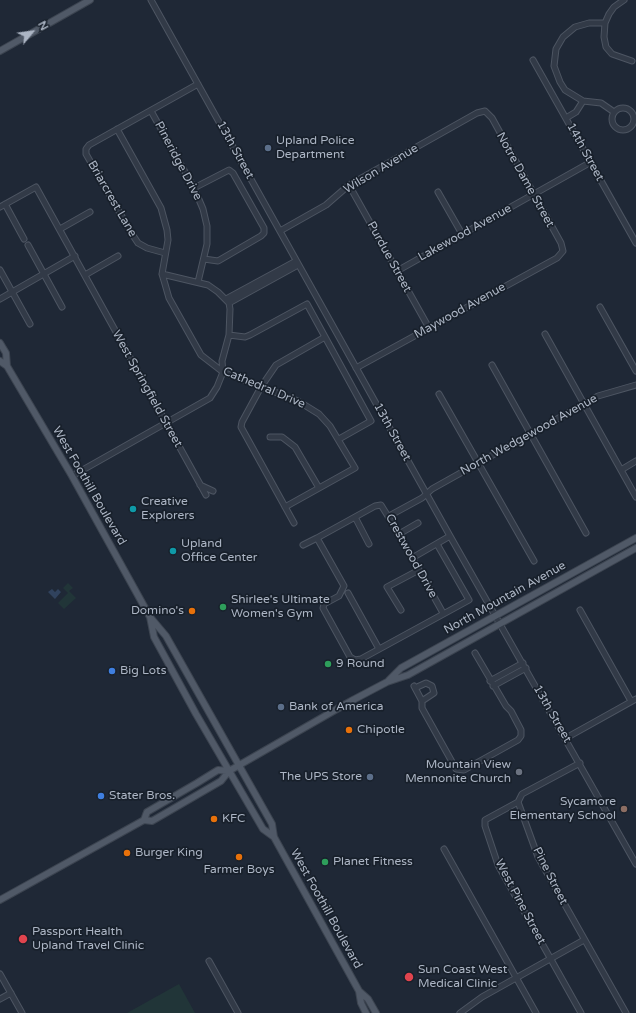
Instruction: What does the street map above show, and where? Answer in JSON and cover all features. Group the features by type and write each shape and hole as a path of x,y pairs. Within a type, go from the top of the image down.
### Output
{"main road":[{"path":"0,50 90,0"},
{"name":"West Foothill Boulevard","path":"0,343 7,366 72,476 150,617 166,636 240,765 272,824 274,837 359,991 368,999 376,1013"},
{"name":"West Foothill Boulevard","path":"0,361 7,366"},
{"name":"North Mountain Avenue","path":"387,682 401,668 636,538"},
{"name":"North Mountain Avenue","path":"0,900 144,820 152,821 221,781 229,771 387,682 408,675 636,548"},
{"name":"West Foothill Boulevard","path":"150,617 154,637 229,771 263,830 274,837"},
{"name":"North Mountain Avenue","path":"144,820 147,812 218,770 229,771"},
{"name":"West Foothill Boulevard","path":"359,991 361,1004 366,1013"}],"street":[{"name":"13th Street","path":"151,0 450,536 525,665 636,864"},
{"path":"624,0 614,7 605,23 604,37 609,51 615,56 632,61"},
{"path":"605,23 589,23 575,27 563,37 556,49 554,66 560,82 565,90 583,101 600,104 614,112"},
{"name":"14th Street","path":"533,60 634,234 636,243"},
{"path":"117,130 198,84"},
{"path":"566,118 576,112 583,101"},
{"path":"622,108 630,110 635,118 632,126 625,131 616,128 612,121 614,112 622,108"},
{"name":"Pineridge Drive","path":"151,111 194,188 203,209 207,226 208,244 198,282"},
{"name":"Wilson Avenue","path":"280,231 326,205 349,186 477,113 485,111"},
{"name":"Notre Dame Street","path":"485,111 492,118 561,243 563,251"},
{"name":"Briarcrest Lane","path":"117,130 90,144 86,149 86,154 135,238 147,248 165,253"},
{"name":"Cathedral Drive","path":"117,130 161,208 168,240 162,274 170,298 201,355 223,372 308,406 330,426 339,439 355,468 319,488"},
{"name":"Lakewood Avenue","path":"397,271 591,162"},
{"path":"194,188 229,170 233,173 264,228 264,233 261,236 218,261 204,259"},
{"name":"Purdue Street","path":"349,186 429,328"},
{"name":"West Springfield Street","path":"2,206 36,187 206,495"},
{"path":"438,192 462,234"},
{"path":"2,206 24,239"},
{"path":"60,229 90,212"},
{"path":"28,245 62,307"},
{"name":"Maywood Avenue","path":"356,368 557,258 563,251"},
{"path":"0,298 75,256"},
{"path":"85,275 118,256"},
{"path":"227,301 297,263"},
{"path":"0,270 30,324"},
{"path":"72,476 210,398 223,372 222,361 229,335 230,309 227,301 208,285 162,274"},
{"path":"229,335 244,337 250,335 306,304 371,421 339,439"},
{"path":"600,307 636,372"},
{"path":"545,334 636,497"},
{"path":"294,523 241,427 242,422 261,387 276,365 325,337"},
{"path":"492,365 586,533"},
{"name":"North Wedgewood Avenue","path":"389,516 427,494 432,489 598,396 636,385"},
{"path":"439,394 534,561"},
{"path":"270,437 282,437 295,447 319,488 285,508"},
{"path":"621,470 636,461"},
{"path":"200,484 213,491"},
{"name":"Crestwood Drive","path":"355,517 375,506 381,505 389,516 443,614"},
{"path":"303,545 355,517 369,544"},
{"path":"399,534 418,524"},
{"path":"412,558 450,536"},
{"path":"317,538 344,586 339,596 324,604 323,608 350,657 355,660 361,660 469,600 437,544"},
{"path":"401,610 387,587 419,570"},
{"path":"348,593 379,649"},
{"path":"566,738 633,700 580,610"},
{"path":"422,701 434,693 432,686 426,683 414,687 422,701 422,708 456,769 464,770 518,740 521,736 521,730 475,653"},
{"path":"492,683 525,665"},
{"path":"518,802 522,794 580,763"},
{"name":"Pine Street","path":"518,802 538,857 626,1013"},
{"name":"West Pine Street","path":"518,802 486,820 485,826 498,865 581,1013"},
{"path":"444,849 536,1013"},
{"path":"460,1013 474,1002 584,940"},
{"path":"209,961 238,1013"},
{"path":"0,974 22,1013"},
{"path":"0,999 11,993"}],"green space":[{"path":"68,583 73,588 69,591 76,598 64,609 58,603 68,593 63,588"},
{"path":"179,984 195,1013 127,1013"}],"water":[{"path":"52,589 55,592 58,589 61,592 55,599 48,592"}],"place":[{"name":"Upland Police Department","path":"268,148"},
{"name":"Creative Explorers","path":"133,509"},
{"name":"Upland Office Center","path":"173,551"},
{"name":"Shirlee's Ultimate Women's Gym","path":"223,607"},
{"name":"Domino's","path":"192,611"},
{"name":"9 Round","path":"328,664"},
{"name":"Big Lots","path":"112,671"},
{"name":"Bank of America","path":"281,707"},
{"name":"Chipotle","path":"349,730"},
{"name":"Mountain View Mennonite Church","path":"519,772"},
{"name":"The UPS Store","path":"370,777"},
{"name":"Stater Bros.","path":"101,796"},
{"name":"Sycamore Elementary School","path":"624,809"},
{"name":"KFC","path":"214,819"},
{"name":"Burger King","path":"127,853"},
{"name":"Farmer Boys","path":"239,857"},
{"name":"Planet Fitness","path":"325,862"},
{"name":"Passport Health Upland Travel Clinic","path":"23,939"},
{"name":"Sun Coast West Medical Clinic","path":"409,977"}]}
